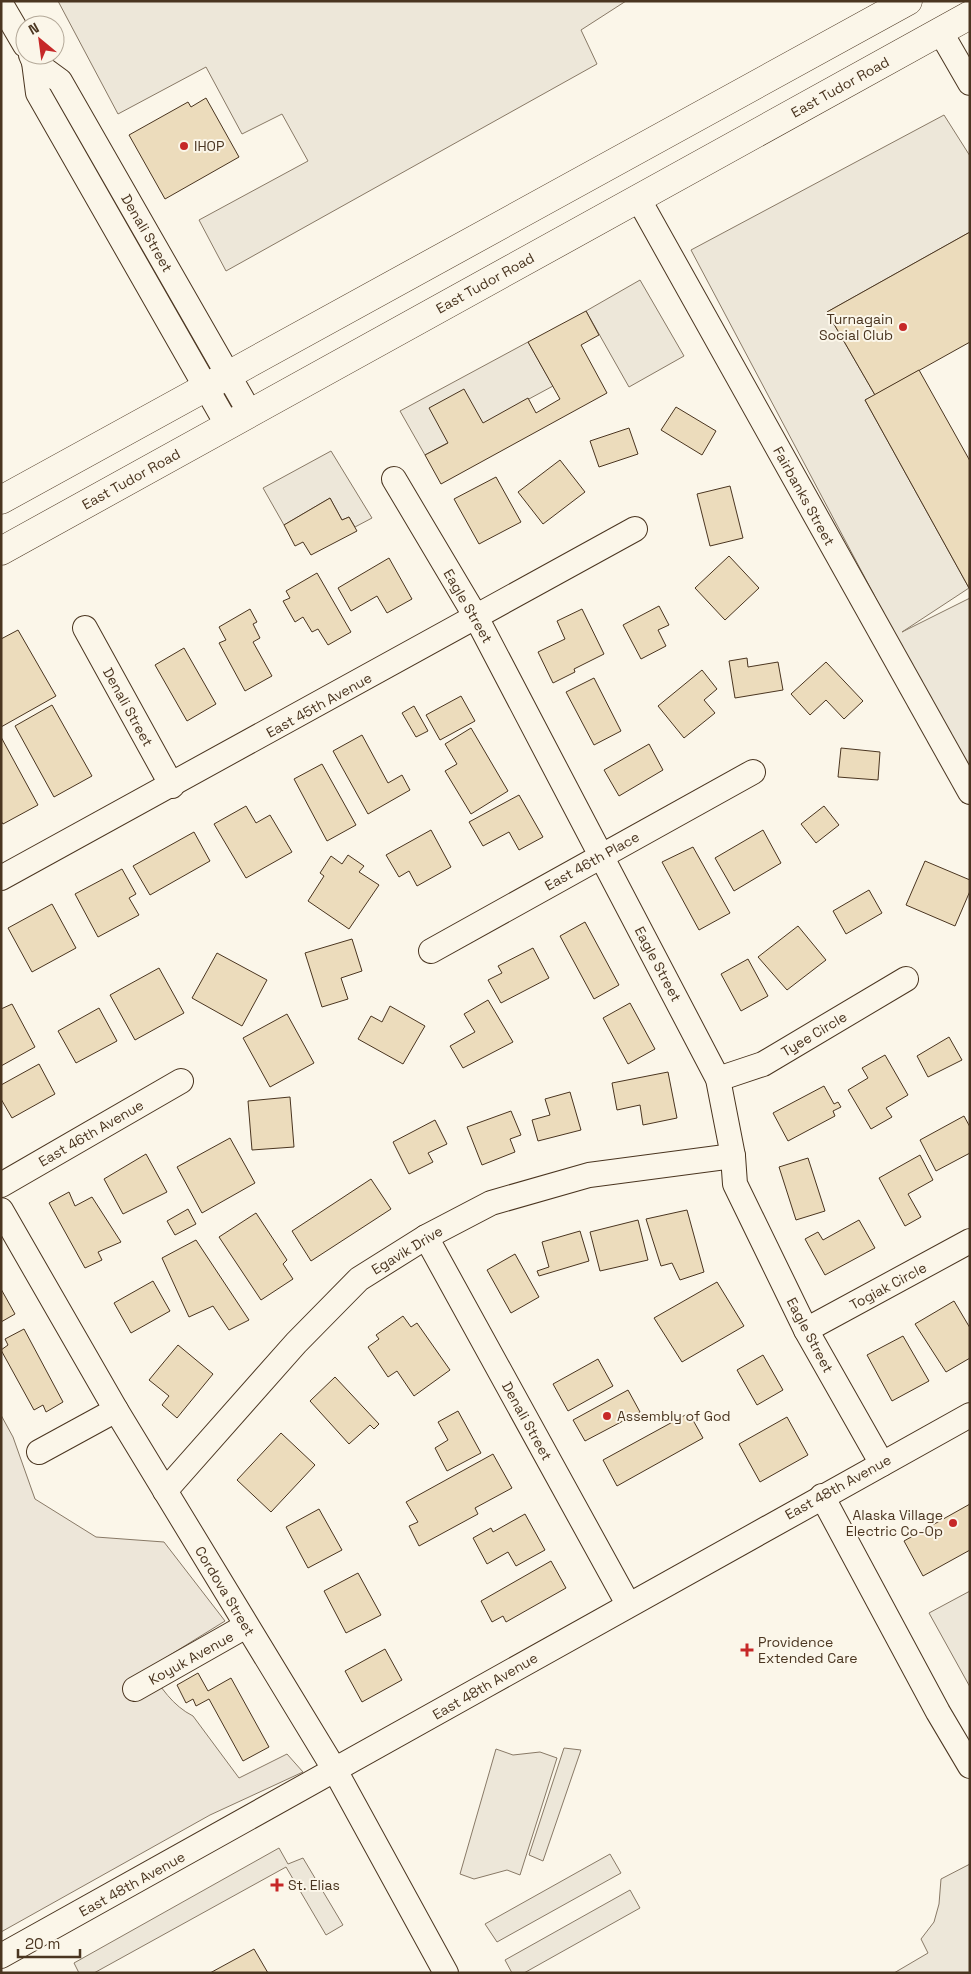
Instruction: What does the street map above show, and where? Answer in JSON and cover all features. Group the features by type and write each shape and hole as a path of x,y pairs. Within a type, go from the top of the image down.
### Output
{"main road":[{"path":"1,500 908,1"},
{"name":"East Tudor Road","path":"1,551 970,15"}],"street":[{"name":"Denali Street","path":"1,4 15,28"},
{"path":"940,31 970,83"},
{"name":"Denali Street","path":"42,65 60,81 239,420"},
{"name":"Fairbanks Street","path":"638,198 970,792"},
{"name":"Eagle Street","path":"394,479 476,618 718,1079 732,1156 735,1184 806,1330 882,1464"},
{"name":"East 45th Avenue","path":"1,878 172,786 635,530"},
{"name":"Denali Street","path":"85,628 172,786"},
{"name":"East 46th Place","path":"431,951 753,772"},
{"name":"Tyee Circle","path":"718,1079 763,1064 906,979"},
{"name":"East 46th Avenue","path":"1,1185 181,1081"},
{"name":"Egavik Drive","path":"165,1491 296,1343 360,1279 426,1237 491,1203 589,1176 732,1156"},
{"name":"Cordova Street","path":"1,1210 116,1410 336,1772 446,1973"},
{"name":"Denali Street","path":"426,1237 628,1604"},
{"name":"Togiak Circle","path":"806,1330 970,1241"},
{"path":"39,1452 116,1410"},
{"name":"East 48th Avenue","path":"1,1956 336,1772 628,1604 970,1415"},
{"path":"822,1496 938,1712 970,1766"},
{"name":"Koyuk Avenue","path":"135,1690 246,1626"}],"shaded area":[{"path":"58,1 626,1 581,30 597,64 226,271 199,220 308,161 282,114 242,134 206,67 118,114"},
{"path":"944,115 970,156 970,232 827,312 875,395 865,400 969,588 902,632 970,598 970,770 967,770 691,250"},
{"path":"640,280 684,356 629,387 586,311"},
{"path":"528,342 553,386 425,455 400,411"},
{"path":"331,451 372,518 355,527 349,517 342,520 330,498 284,525 263,488"},
{"path":"1,1415 13,1437 35,1499 96,1537 164,1542 225,1621 149,1668 168,1695 179,1707 193,1716 239,1778 287,1754 303,1772 210,1815 1,1932"},
{"path":"970,1591 970,1687 929,1613"},
{"path":"564,1748 581,1750 543,1861 529,1855"},
{"path":"496,1749 513,1755 540,1752 557,1758 520,1875 507,1870 474,1879 460,1874"},
{"path":"279,1848 288,1864 303,1858 343,1925 326,1935 286,1867 94,1973 79,1973 74,1963"},
{"path":"610,1854 621,1873 497,1942 485,1924"},
{"path":"970,1864 970,1973 894,1973 928,1953 921,1939 934,1922 939,1904 941,1879"},
{"path":"630,1890 640,1908 524,1973 512,1973 505,1960"}],"building":[{"name":"IHOP","path":"206,98 239,157 165,199 129,135 188,102 191,107"},
{"name":"Turnagain Social Club","path":"970,232 970,342 875,395 827,312"},
{"path":"586,311 599,335 581,345 607,393 441,484 425,455 448,443 429,408 464,389 483,423 528,398 536,413 560,399 528,342"},
{"path":"919,370 970,461 969,588 865,400"},
{"path":"676,407 716,431 702,455 661,430"},
{"path":"629,428 638,454 599,467 590,441"},
{"path":"560,460 585,492 543,524 518,492"},
{"path":"496,477 521,522 479,544 454,499"},
{"path":"730,486 743,538 710,546 697,494"},
{"path":"330,498 342,520 349,517 357,531 311,555 303,542 295,546 284,525"},
{"path":"729,556 759,588 725,620 695,588"},
{"path":"389,558 412,599 387,613 377,596 351,611 338,588"},
{"path":"317,573 351,632 328,645 318,629 312,632 303,617 295,622 283,601 290,598 286,591"},
{"path":"659,606 669,625 658,630 666,646 641,659 623,625"},
{"path":"250,609 257,622 253,624 260,638 253,642 272,676 245,691 219,643 226,640 219,627"},
{"path":"582,609 604,654 574,669 575,672 553,683 538,652 565,639 557,621"},
{"path":"18,630 56,696 1,727 1,639"},
{"path":"184,648 216,704 187,721 155,665"},
{"path":"747,658 748,667 778,662 783,690 735,698 729,661"},
{"path":"826,662 863,701 844,719 826,700 810,715 791,694"},
{"path":"702,670 717,689 704,700 715,713 684,738 658,706"},
{"path":"594,678 621,731 594,745 566,692"},
{"path":"461,696 475,721 440,740 426,715"},
{"path":"52,705 92,776 54,797 15,726"},
{"path":"414,706 428,731 416,737 402,713"},
{"path":"471,728 508,791 471,814 445,771 457,764 445,744"},
{"path":"362,735 388,783 402,775 410,790 368,814 333,751"},
{"path":"1,737 38,805 3,824 1,821"},
{"path":"649,744 663,770 619,796 604,770"},
{"path":"841,748 880,752 878,780 838,777"},
{"path":"322,764 356,825 327,841 294,779"},
{"path":"519,795 543,837 519,850 509,832 483,846 469,822"},
{"path":"246,806 256,823 270,815 292,852 246,878 214,824"},
{"path":"824,806 839,825 816,843 801,824"},
{"path":"431,830 451,867 417,886 409,871 399,877 386,855"},
{"path":"763,830 781,863 734,891 715,858"},
{"path":"194,832 210,861 150,895 133,866"},
{"path":"693,847 730,913 699,930 662,862"},
{"path":"348,855 364,866 359,872 379,885 349,929 308,901 324,876 320,873 331,856 342,864"},
{"path":"925,861 970,880 970,891 955,926 906,905"},
{"path":"122,869 136,894 129,898 139,915 98,937 75,894"},
{"path":"869,890 882,913 846,934 833,911"},
{"path":"52,904 76,948 32,972 8,928"},
{"path":"585,922 619,985 594,999 560,936"},
{"path":"798,926 826,960 787,990 758,957"},
{"path":"352,939 362,971 341,978 348,999 322,1007 305,953"},
{"path":"533,948 549,978 501,1003 488,980 502,973 498,966"},
{"path":"217,953 267,980 242,1026 192,998"},
{"path":"748,959 768,996 741,1011 721,974"},
{"path":"159,968 184,1013 135,1040 110,995"},
{"path":"488,1000 513,1042 463,1068 450,1046 475,1032 464,1014"},
{"path":"630,1003 655,1049 628,1064 603,1018"},
{"path":"12,1004 35,1047 1,1066 1,1009"},
{"path":"390,1006 425,1026 403,1064 358,1039 371,1016 382,1022"},
{"path":"99,1008 117,1041 76,1063 58,1031"},
{"path":"287,1014 314,1063 270,1087 243,1038"},
{"path":"949,1037 962,1060 928,1077 917,1056"},
{"path":"885,1055 908,1095 886,1108 892,1117 871,1129 848,1090 868,1078 862,1068"},
{"path":"39,1064 55,1094 12,1118 1,1099 1,1085"},
{"path":"668,1072 677,1118 643,1125 640,1105 617,1110 612,1083"},
{"path":"824,1086 834,1104 838,1102 841,1107 833,1111 835,1116 788,1141 773,1113"},
{"path":"570,1092 581,1130 538,1141 532,1120 550,1115 545,1099"},
{"path":"290,1097 294,1147 252,1150 248,1101"},
{"path":"511,1111 521,1135 510,1139 515,1152 482,1165 467,1127"},
{"path":"964,1116 970,1127 970,1153 936,1171 920,1140"},
{"path":"435,1120 447,1144 428,1153 433,1162 409,1174 393,1142"},
{"path":"230,1138 255,1183 202,1213 177,1167"},
{"path":"146,1154 167,1192 123,1214 104,1179"},
{"path":"920,1155 933,1180 908,1194 921,1217 905,1226 879,1178"},
{"path":"808,1158 825,1211 796,1220 779,1167"},
{"path":"371,1179 391,1209 311,1261 292,1231"},
{"path":"69,1192 75,1206 92,1197 121,1242 98,1252 102,1260 85,1268 49,1203"},
{"path":"188,1209 196,1224 175,1235 167,1221"},
{"path":"687,1210 704,1272 680,1280 672,1263 661,1266 646,1219"},
{"path":"256,1213 287,1260 283,1264 293,1279 261,1300 219,1237"},
{"path":"638,1220 648,1260 600,1271 590,1232"},
{"path":"859,1220 875,1248 825,1275 805,1239 818,1232 823,1240"},
{"path":"580,1231 589,1261 539,1276 537,1271 549,1267 542,1242"},
{"path":"196,1240 249,1320 229,1330 213,1306 189,1317 162,1258"},
{"path":"515,1254 539,1297 511,1313 487,1270"},
{"path":"153,1281 170,1311 131,1333 114,1303"},
{"path":"717,1282 744,1326 682,1362 654,1318"},
{"path":"1,1289 15,1314 1,1322"},
{"path":"954,1301 970,1328 970,1358 946,1372 915,1324"},
{"path":"403,1316 411,1327 417,1323 450,1370 414,1396 397,1371 388,1377 368,1347 379,1339 376,1335"},
{"path":"24,1329 63,1402 46,1412 43,1405 34,1410 1,1350 8,1345 5,1339"},
{"path":"903,1336 929,1381 892,1401 867,1355"},
{"path":"178,1345 213,1374 177,1418 162,1405 169,1396 149,1380"},
{"path":"763,1355 783,1390 757,1405 737,1370"},
{"path":"598,1359 613,1386 568,1411 553,1384"},
{"path":"335,1377 379,1424 374,1429 370,1425 349,1444 310,1401"},
{"name":"Assembly of God","path":"628,1390 640,1412 585,1441 573,1420"},
{"path":"458,1411 481,1453 447,1471 435,1448 448,1440 438,1422"},
{"path":"689,1413 703,1438 617,1486 603,1460"},
{"path":"787,1417 808,1455 760,1482 739,1444"},
{"path":"281,1433 315,1465 271,1512 237,1480"},
{"path":"493,1454 512,1488 475,1508 478,1514 419,1546 409,1526 418,1522 406,1502"},
{"name":"Alaska Village Electric Co-Op","path":"970,1504 970,1550 923,1576 904,1541"},
{"path":"319,1509 342,1550 308,1568 286,1527"},
{"path":"525,1514 545,1550 516,1566 508,1552 487,1564 473,1538 491,1528 493,1532"},
{"path":"551,1561 566,1588 506,1622 503,1616 492,1622 481,1601"},
{"path":"358,1573 381,1615 346,1633 324,1591"},
{"path":"385,1649 402,1680 362,1702 345,1671"},
{"path":"198,1673 208,1691 231,1678 269,1747 243,1761 209,1699 196,1706 193,1699 186,1703 177,1685"},
{"path":"254,1949 268,1973 210,1973"}],"place":[{"name":"IHOP","path":"184,146"},
{"name":"Turnagain Social Club","path":"903,327"},
{"name":"Assembly of God","path":"607,1416"},
{"name":"Alaska Village Electric Co-Op","path":"953,1523"},
{"name":"Providence Extended Care","path":"747,1650"},
{"name":"St. Elias","path":"277,1885"}]}
